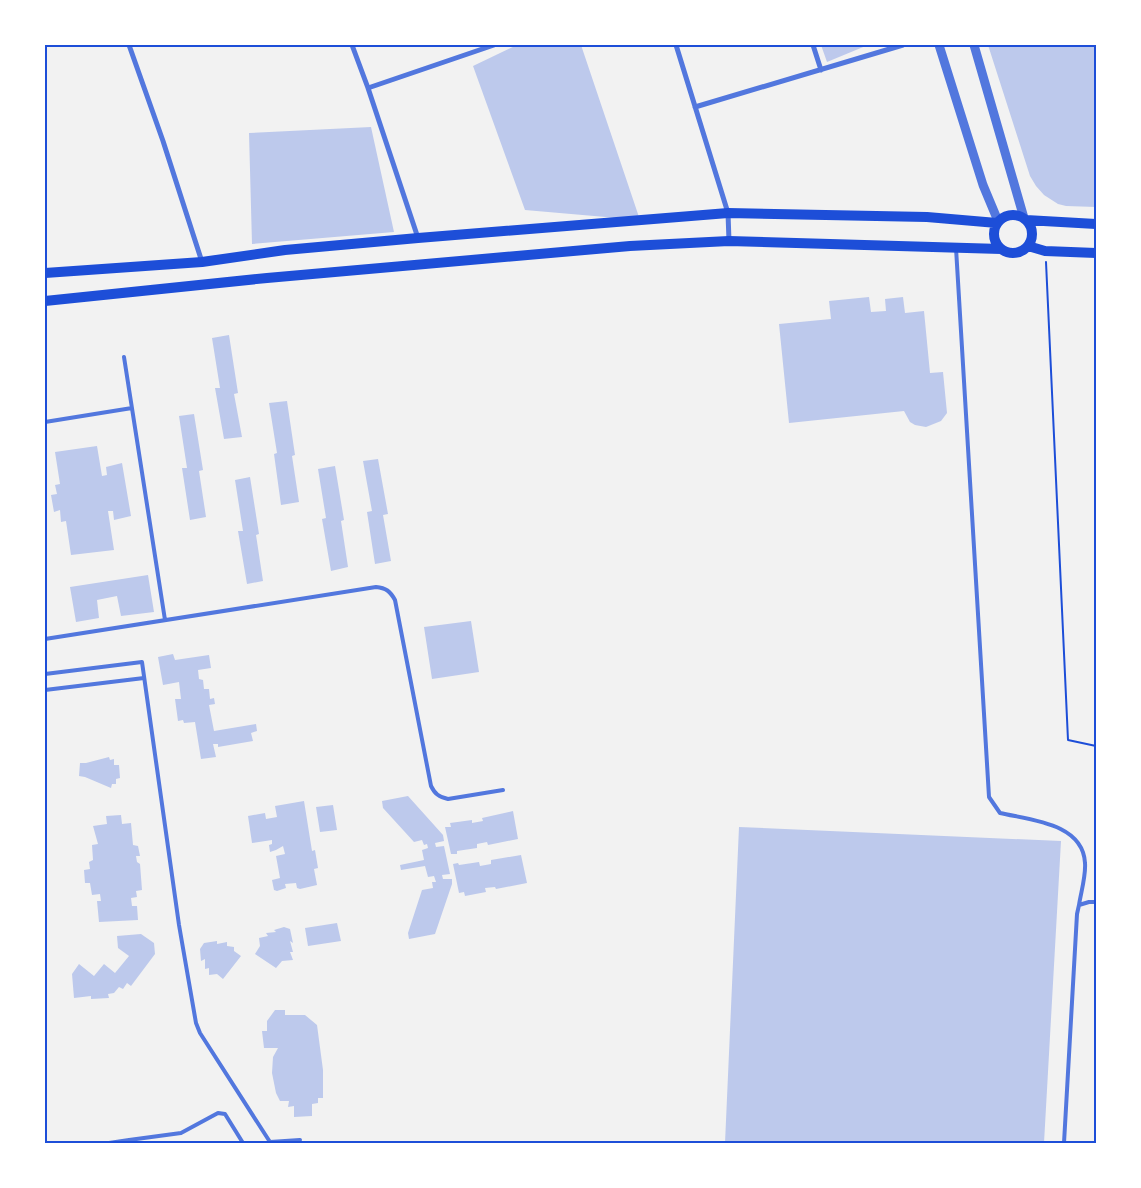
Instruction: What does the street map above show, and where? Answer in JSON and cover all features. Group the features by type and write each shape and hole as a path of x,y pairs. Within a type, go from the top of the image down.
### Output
{"main road":[{"path":"45,274 202,262 285,250 728,212 927,217 998,222"},
{"path":"1001,249 994,240 993,234 998,222 1008,215 1025,219 1096,224"},
{"path":"45,301 512,256 729,240 1001,249 1012,253 1028,246 1032,235 1029,224 1025,219"},
{"path":"1028,246 1045,251 1096,253"}],"street":[{"path":"129,45 163,141 202,262"},
{"path":"352,45 418,238"},
{"path":"368,88 494,45"},
{"path":"676,45 728,212 729,240"},
{"path":"813,45 821,70"},
{"path":"696,107 903,45"},
{"path":"939,45 983,185 998,222"},
{"path":"974,45 1025,219"}],"lane":[{"path":"956,248 989,797 1000,812 1051,824 1072,835 1082,847 1086,864 1077,914 1064,1143"},
{"path":"124,357 164,620"},
{"path":"45,422 132,408"},
{"path":"45,639 376,587 384,588 390,592 394,600 431,786 434,793 448,799 503,790"},
{"path":"45,674 142,662 179,925 196,1023 200,1033 270,1142 300,1140"},
{"path":"45,690 144,678"},
{"path":"1079,905 1096,902"},
{"path":"110,1143 181,1133 218,1113 225,1114 243,1143"},
{"path":"129,1140 134,1143"}],"path":[{"path":"1045,251 1068,740 1096,746"}],"building":[{"path":"517,45 581,45 640,220 525,210 473,66"},
{"path":"821,45 868,45 827,62"},
{"path":"988,45 1096,45 1096,207 1058,204 1044,195 1036,186 1030,176"},
{"path":"371,127 394,232 252,244 249,133"},
{"path":"869,297 871,312 886,311 885,299 903,297 905,313 924,311 930,373 943,372 947,413 941,421 926,427 910,422 904,411 789,423 779,324 831,319 829,301"},
{"path":"229,335 238,393 234,394 242,437 224,439 215,388 220,388 212,338"},
{"path":"287,401 295,455 292,456 299,502 281,505 274,454 277,453 269,403"},
{"path":"194,414 203,470 199,471 206,517 190,520 182,468 187,468 179,416"},
{"path":"97,446 102,476 107,475 106,467 122,463 131,516 114,520 113,511 108,511 114,550 71,555 66,521 61,522 60,510 54,512 51,495 57,494 55,485 60,484 55,452"},
{"path":"378,459 388,514 383,515 391,561 375,564 367,512 372,511 363,461"},
{"path":"335,466 344,520 341,521 348,567 331,571 322,519 326,518 318,469"},
{"path":"250,477 259,534 256,535 263,581 247,584 238,531 243,531 235,480"},
{"path":"148,575 154,612 121,616 117,596 97,600 99,618 76,622 70,587"},
{"path":"471,621 479,672 432,679 424,627"},
{"path":"173,654 175,660 209,655 211,668 198,670 199,679 203,680 204,689 209,689 210,699 214,698 215,704 209,705 214,731 256,724 257,731 251,733 253,741 218,747 218,744 213,744 216,757 201,759 195,722 184,723 183,720 178,721 175,699 181,699 179,682 163,685 158,657"},
{"path":"109,757 110,760 114,759 114,765 119,765 120,778 116,779 116,784 112,784 111,788 79,776 80,763"},
{"path":"408,796 443,835 444,841 435,843 436,847 444,846 450,874 442,875 443,879 452,879 435,934 409,939 408,933 422,890 433,888 432,882 436,882 434,876 428,877 425,866 401,870 400,865 424,860 422,850 428,848 427,844 424,845 422,840 414,842 383,808 382,801"},
{"path":"304,801 312,851 315,850 318,868 314,869 317,885 300,889 297,888 296,883 285,884 286,888 277,891 274,890 272,880 280,878 276,856 285,854 283,846 270,852 269,845 272,844 272,840 252,843 248,816 265,813 266,819 277,817 275,806"},
{"path":"333,805 337,830 320,832 316,807"},
{"path":"513,811 518,839 488,845 487,842 477,844 477,848 457,851 457,854 451,854 445,827 451,827 450,823 472,820 472,823 483,821 482,818"},
{"path":"121,815 122,824 131,823 133,845 138,846 140,856 136,856 137,862 140,864 142,890 136,891 137,897 131,898 132,906 137,906 138,920 99,922 97,901 101,901 100,894 92,895 90,883 85,883 84,870 90,869 89,862 93,860 92,845 98,844 93,826 107,824 106,816"},
{"path":"739,827 1061,841 1044,1143 725,1143"},
{"path":"521,855 527,883 496,889 495,887 485,888 486,892 465,896 464,892 459,893 453,864 479,862 480,866 491,864 491,860"},
{"path":"337,923 341,941 308,946 305,928"},
{"path":"284,927 290,929 293,943 290,941 293,952 290,952 293,960 282,961 276,968 255,954 260,946 259,938 268,936 266,933 276,932 274,930"},
{"path":"141,934 154,943 155,954 131,986 127,983 123,989 119,987 114,993 108,994 109,998 91,999 91,996 74,998 72,974 79,964 94,976 104,964 115,973 129,956 118,948 117,936"},
{"path":"217,941 217,944 227,942 227,946 234,947 234,951 241,956 223,979 217,974 209,975 209,968 205,969 205,959 201,961 200,949 204,943"},
{"path":"275,1010 285,1010 285,1015 305,1015 317,1025 323,1070 323,1098 318,1098 318,1103 312,1104 312,1116 294,1117 294,1106 288,1107 289,1101 280,1101 276,1093 272,1073 273,1057 278,1048 264,1048 262,1031 267,1031 267,1021"}]}
